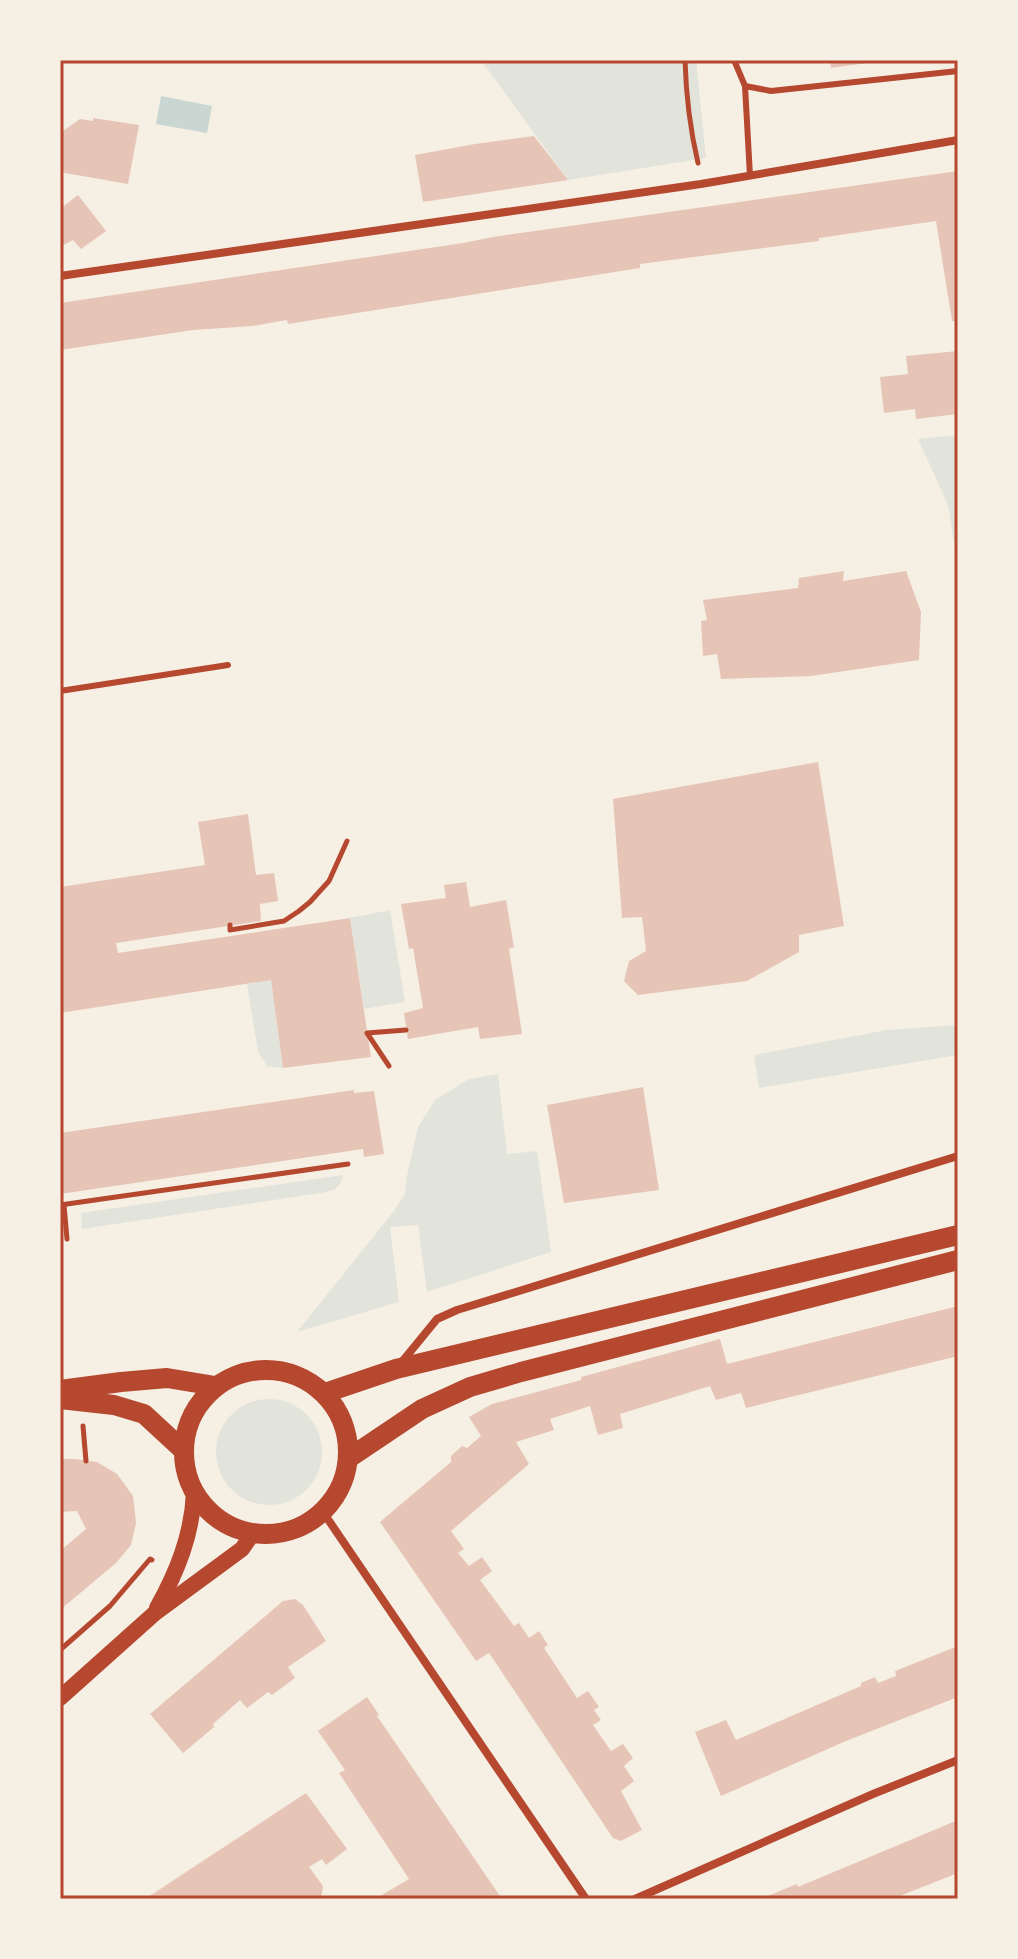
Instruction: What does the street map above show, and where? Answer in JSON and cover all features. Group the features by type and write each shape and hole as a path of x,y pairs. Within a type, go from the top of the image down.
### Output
{"main road":[{"path":"325,1393 396,1369 958,1235"},
{"path":"349,1458 422,1409 470,1387 958,1260"},
{"path":"264,1369 286,1371 307,1380 325,1393 344,1423 349,1458 340,1491 323,1512 302,1526 278,1534 253,1533 230,1526 210,1512 194,1493 184,1465 183,1450 187,1425 198,1404 215,1386 247,1371 264,1369"},
{"path":"60,1390 167,1378 215,1386"},
{"path":"60,1399 114,1405 144,1414 183,1450"},
{"path":"155,1613 175,1575 193,1518 194,1493"},
{"path":"60,1698 155,1613 242,1549 253,1533"}],"street":[{"path":"60,276 750,176 958,140"},
{"path":"396,1369 437,1319 457,1310 958,1156"},
{"path":"323,1512 586,1899"},
{"path":"635,1899 958,1760"}],"lane":[{"path":"734,60 745,86 750,176"},
{"path":"745,86 771,91 958,71"},
{"path":"60,691 228,665"}],"path":[{"path":"685,60 688,113 697,162"},
{"path":"230,925 230,930 284,921 299,911 329,881 347,841"},
{"path":"389,1066 367,1033 406,1030"},
{"path":"67,1239 62,1205 348,1164"},
{"path":"60,1650 110,1606 150,1559 175,1575"}],"shaded area":[{"path":"481,60 696,60 706,158 568,180"},
{"path":"161,96 212,106 207,133 156,124"},
{"path":"958,435 958,568 948,505 918,439"},
{"path":"390,910 405,1002 364,1009 350,918"},
{"path":"271,980 283,1068 267,1066 258,1052 247,984"},
{"path":"958,1025 958,1055 759,1088 754,1055 887,1030"},
{"path":"498,1074 507,1154 537,1151 551,1252 427,1292 418,1225 390,1227 399,1302 297,1332 405,1194 418,1127 435,1100 469,1079"},
{"path":"343,1175 338,1186 327,1192 82,1229 81,1213"},
{"path":"269,1399 289,1403 307,1414 318,1432 322,1452 318,1472 307,1490 289,1501 269,1505 249,1501 231,1490 220,1472 216,1452 220,1432 231,1414 249,1403"}],"building":[{"path":"830,60 873,60 874,62 831,68"},
{"path":"93,118 139,125 128,184 65,173 60,166 60,133 80,119 93,121"},
{"path":"534,136 568,180 423,202 415,155"},
{"path":"958,171 958,321 952,321 936,221 819,238 819,241 640,264 640,268 288,324 287,320 193,330 60,350 60,303"},
{"path":"78,195 106,231 81,249 73,240 60,247 60,209"},
{"path":"958,351 958,414 916,419 915,409 884,413 880,377 908,374 906,356"},
{"path":"844,571 843,581 906,571 921,612 919,660 811,676 721,679 717,654 703,656 701,621 707,620 703,600 798,588 799,578"},
{"path":"818,762 844,926 799,935 799,952 747,981 638,995 624,981 629,961 646,951 642,917 622,918 613,799"},
{"path":"248,814 256,875 274,873 278,901 260,904 261,921 116,943 118,953 350,918 371,1057 283,1068 271,980 60,1013 60,887 205,865 198,822"},
{"path":"466,882 470,907 506,900 514,947 509,949 522,1034 480,1039 478,1027 408,1039 404,1013 423,1008 413,948 409,949 401,904 446,898 444,885"},
{"path":"643,1087 659,1190 564,1203 547,1105"},
{"path":"354,1090 354,1093 374,1091 384,1154 364,1157 363,1149 60,1194 60,1133"},
{"path":"958,1306 958,1356 746,1408 741,1393 716,1400 710,1386 620,1414 623,1428 598,1435 590,1406 550,1419 554,1430 516,1442 529,1464 451,1531 464,1549 458,1553 469,1566 482,1557 492,1571 480,1580 514,1626 519,1623 529,1638 539,1631 548,1645 544,1648 577,1698 588,1691 599,1707 594,1710 601,1720 593,1725 611,1751 623,1744 633,1758 624,1766 634,1781 621,1791 642,1830 621,1841 613,1838 489,1653 476,1661 380,1522 451,1462 451,1456 462,1446 467,1448 481,1436 469,1417 492,1404 720,1339 727,1364"},
{"path":"60,1459 97,1462 117,1474 133,1496 136,1523 131,1545 116,1563 60,1610 60,1551 86,1529 77,1511 60,1512"},
{"path":"295,1599 303,1605 326,1641 288,1667 295,1678 272,1695 268,1692 247,1708 240,1700 183,1753 150,1714 283,1601"},
{"path":"958,1646 958,1697 846,1741 721,1796 695,1732 726,1720 736,1740 861,1686 861,1683 875,1677 878,1683 896,1676 895,1671"},
{"path":"367,1697 502,1899 375,1899 409,1879 339,1773 345,1770 318,1731"},
{"path":"306,1793 347,1849 326,1865 322,1859 309,1867 323,1886 321,1899 145,1899"},
{"path":"958,1820 958,1873 892,1899 760,1899 797,1884 798,1887"}]}
